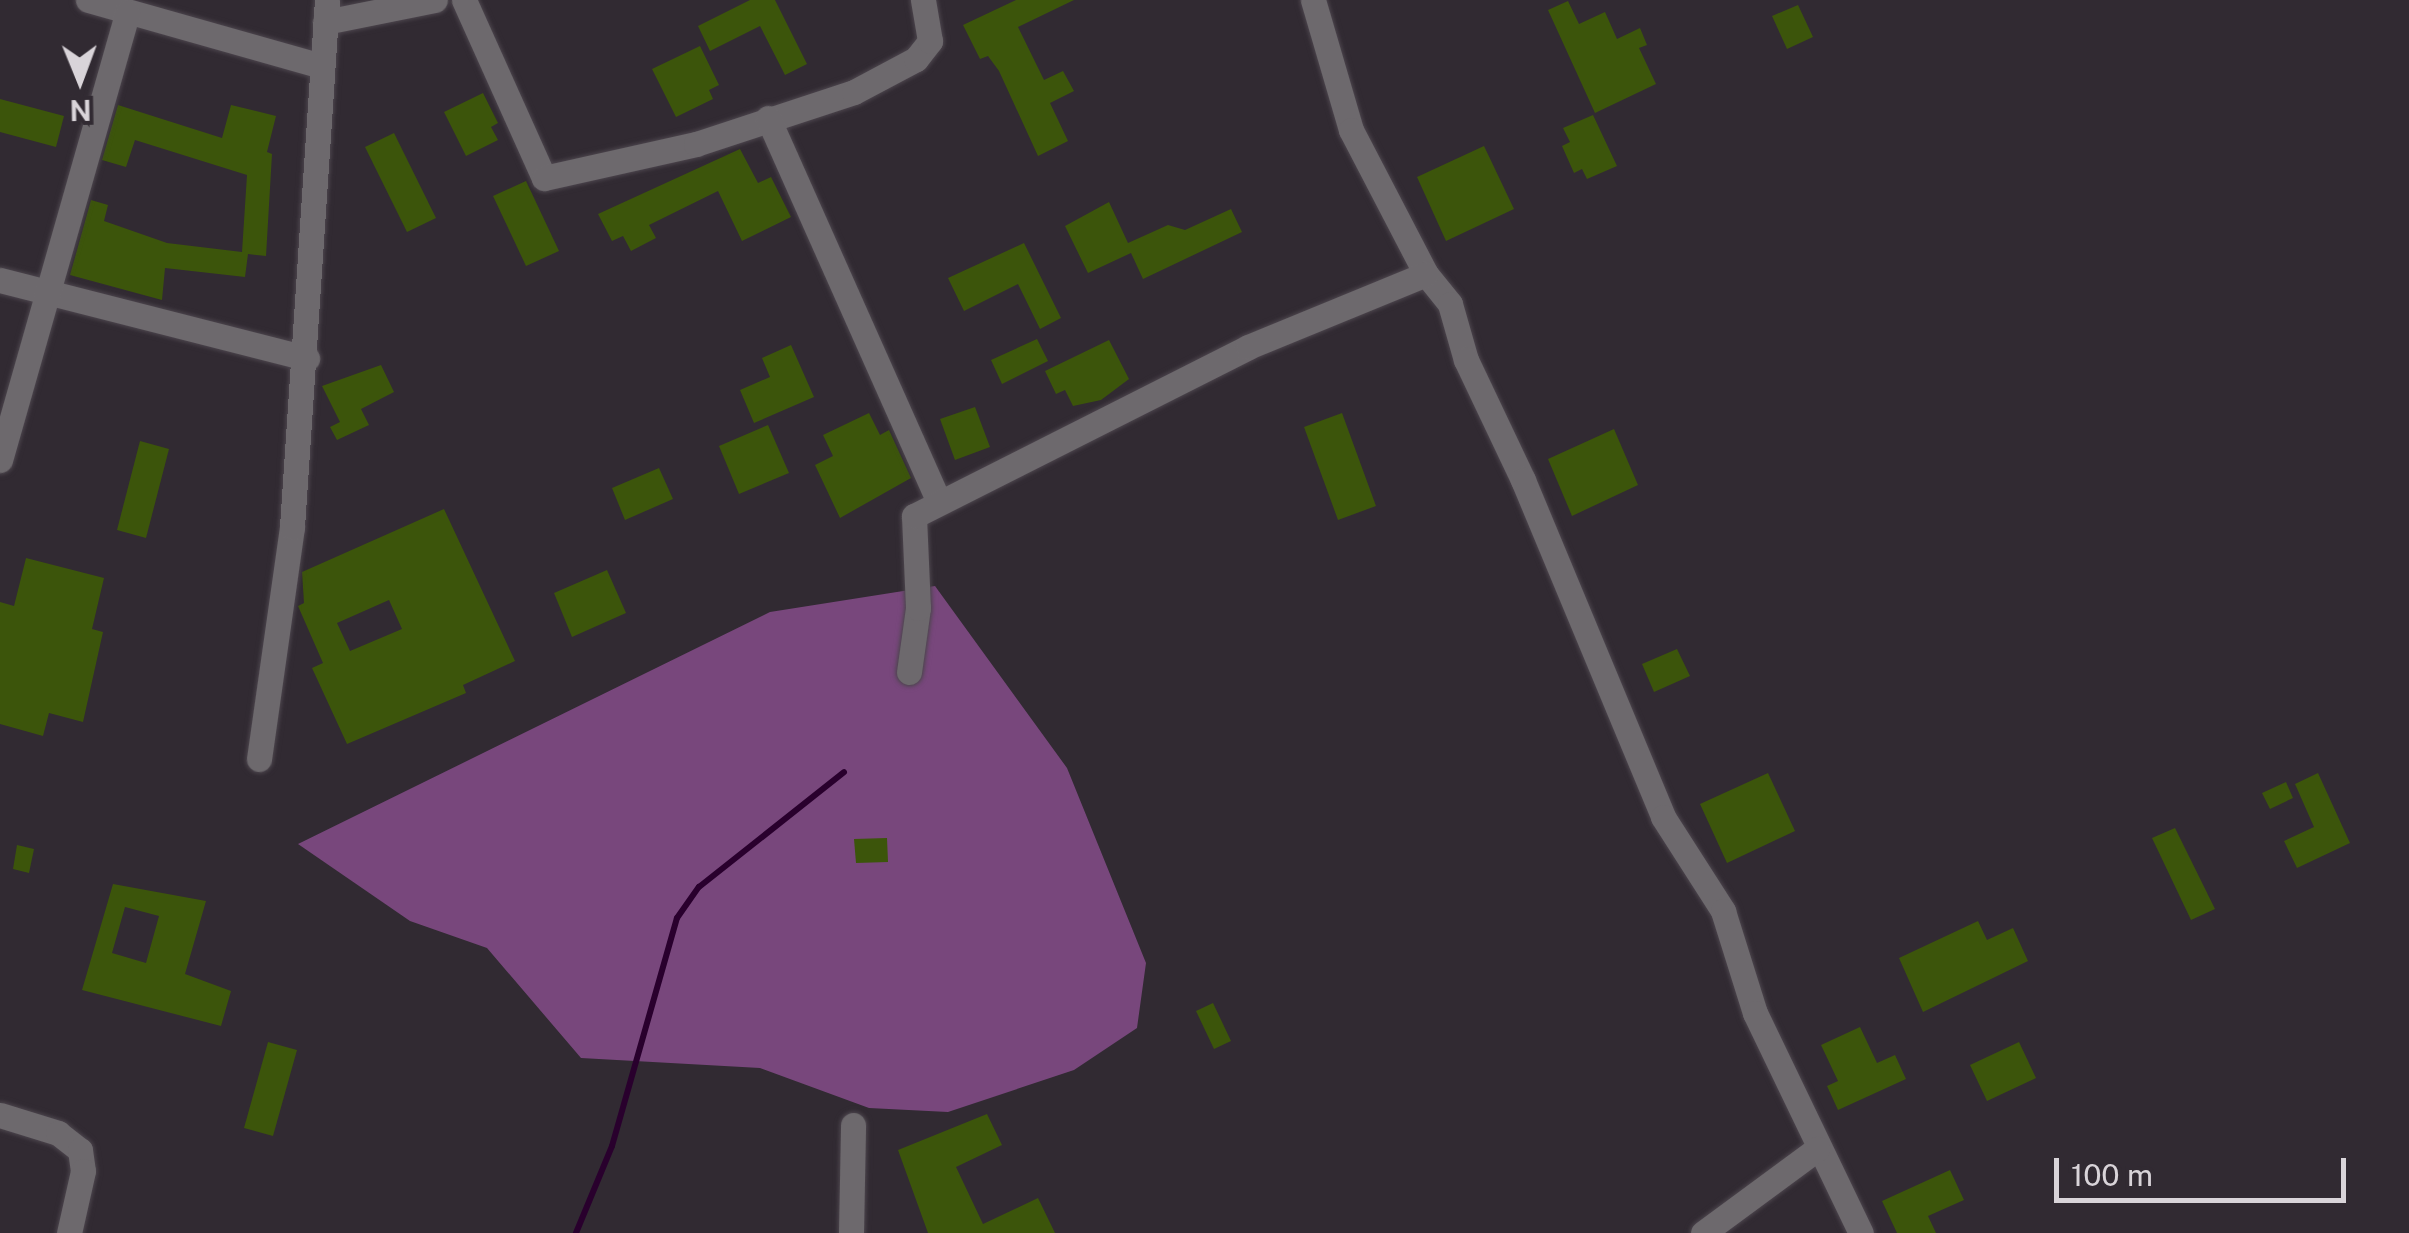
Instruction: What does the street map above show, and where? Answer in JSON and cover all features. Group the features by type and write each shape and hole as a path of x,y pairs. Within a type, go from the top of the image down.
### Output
{"street":[{"path":"88,0 322,66"},
{"path":"259,759 272,636 288,568 307,358 326,11 435,0"},
{"path":"464,0 544,178 664,153 854,92 916,58 930,41 923,0"},
{"path":"1313,0 1352,130 1426,274 1456,316 1466,360 1524,480 1663,817 1723,911 1756,1013 1817,1150 1861,1233"},
{"path":"0,460 127,13"},
{"path":"768,118 939,502"},
{"path":"909,672 918,608 914,516 1248,347 1426,274"},
{"path":"0,280 307,358"},
{"path":"0,1116 58,1132 80,1150 83,1171 69,1233"},
{"path":"851,1233 853,1124"},
{"path":"1703,1233 1817,1150"}],"shaded area":[{"path":"935,586 1067,768 1146,963 1137,1028 1074,1070 948,1112 869,1108 760,1068 581,1058 487,948 410,921 298,844 770,612"}],"building":[{"path":"750,0 775,0 807,64 785,75 760,26 710,51 698,26"},
{"path":"1016,0 1074,0 1018,27 1044,80 1063,71 1074,91 1050,103 1068,141 1038,156 999,71 988,56 980,59 963,25"},
{"path":"1568,1 1579,24 1605,12 1617,39 1640,28 1647,45 1639,48 1656,84 1595,113 1548,10"},
{"path":"1798,5 1813,37 1787,49 1772,16"},
{"path":"700,46 719,85 709,90 713,99 676,117 652,69"},
{"path":"483,93 498,123 491,127 498,140 466,156 444,112"},
{"path":"0,99 64,116 56,147 0,132"},
{"path":"118,105 222,138 231,105 276,116 267,152 272,154 266,256 248,254 245,277 165,268 162,300 70,275 91,200 108,205 104,221 167,243 242,252 247,175 135,140 126,167 102,160"},
{"path":"1593,115 1617,166 1587,179 1582,169 1574,173 1562,146 1570,142 1563,128"},
{"path":"394,133 436,218 407,232 365,147"},
{"path":"1484,146 1514,209 1446,241 1417,177"},
{"path":"740,149 758,183 771,177 791,217 742,241 718,191 649,225 656,238 631,251 623,236 612,241 598,214"},
{"path":"526,181 559,251 526,266 493,196"},
{"path":"1109,202 1128,243 1168,225 1185,230 1231,209 1242,232 1143,279 1131,253 1088,273 1065,226"},
{"path":"1024,243 1061,318 1040,329 1018,284 964,311 948,278"},
{"path":"1037,339 1048,361 1002,384 991,360"},
{"path":"1109,340 1129,379 1101,400 1073,406 1065,390 1056,394 1045,371"},
{"path":"791,345 814,397 754,423 740,390 770,377 762,358"},
{"path":"381,365 394,392 361,409 369,425 337,440 330,427 340,422 322,386"},
{"path":"975,407 990,447 955,460 940,419"},
{"path":"869,413 880,435 889,430 911,478 840,518 815,465 833,456 823,435"},
{"path":"1342,413 1376,506 1338,520 1304,427"},
{"path":"768,425 789,473 739,494 719,446"},
{"path":"1614,429 1638,485 1572,516 1548,459"},
{"path":"140,441 169,449 146,538 117,530"},
{"path":"659,468 673,499 625,520 612,488"},
{"path":"444,509 515,661 463,685 466,693 347,744 312,668 323,663 298,606 304,603 302,572","holes":["389,600 402,629 350,651 337,623"]},
{"path":"26,558 104,578 92,629 103,632 83,722 49,713 43,736 0,724 0,602 14,606"},
{"path":"607,570 626,613 572,637 554,593"},
{"path":"1677,649 1690,676 1654,692 1642,664"},
{"path":"1768,773 1795,831 1727,863 1700,804"},
{"path":"2318,773 2350,843 2297,868 2284,841 2314,827 2295,784"},
{"path":"2286,782 2293,798 2270,809 2262,793"},
{"path":"2175,828 2215,909 2191,920 2152,838"},
{"path":"887,838 888,862 856,863 854,839"},
{"path":"17,845 34,849 29,873 13,869"},
{"path":"113,884 206,901 185,974 231,991 221,1026 82,990","holes":["125,907 159,916 146,963 112,953"]},
{"path":"1978,921 1987,940 2013,928 2028,961 1923,1012 1899,958"},
{"path":"1213,1003 1231,1041 1214,1049 1196,1011"},
{"path":"1860,1027 1877,1063 1895,1055 1906,1079 1838,1110 1827,1086 1838,1081 1821,1045"},
{"path":"268,1042 297,1050 273,1136 244,1128"},
{"path":"2019,1042 2036,1078 1987,1101 1970,1065"},
{"path":"987,1114 1002,1145 956,1167 983,1224 1038,1198 1055,1233 928,1233 898,1150"},
{"path":"1950,1170 1964,1200 1928,1216 1936,1233 1897,1233 1882,1201"}],"waterway":[{"path":"576,1233 612,1146 677,918 699,887 844,772"}]}
